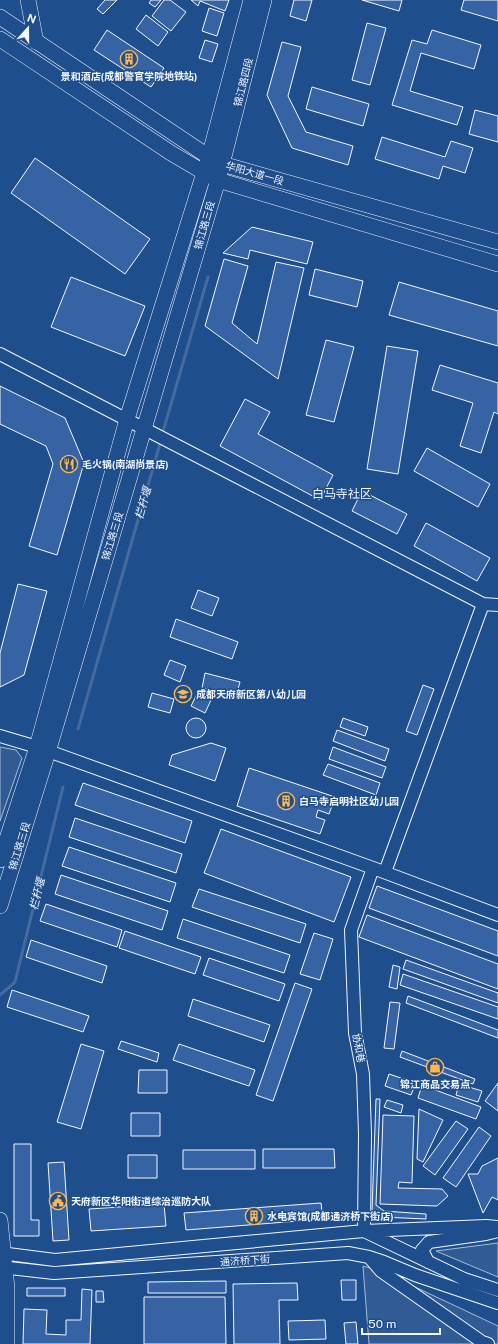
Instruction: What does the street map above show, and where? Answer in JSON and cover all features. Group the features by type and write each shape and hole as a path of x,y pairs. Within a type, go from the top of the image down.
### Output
{"main road":[{"path":"28,0 36,42"},
{"name":"锦江路四段","path":"216,161 251,0"},
{"name":"锦江路四段","path":"216,161 264,0"},
{"name":"华阳大道一段","path":"0,17 216,161 498,242"},
{"name":"华阳大道一段","path":"0,39 171,153 211,176 498,264"},
{"path":"0,54 20,52"},
{"name":"锦江路三段","path":"0,906 42,750 127,419 216,161"},
{"name":"锦江路三段","path":"0,860 42,750 156,435 211,176"},
{"path":"0,1220 2,1260 7,1288 7,1344"}],"street":[{"path":"0,354 483,604 498,605"},
{"path":"385,872 483,604"},
{"path":"0,736 385,872 498,915"},
{"name":"协和巷","path":"364,1231 365,1134 363,1074 355,1033 351,930 373,868"},
{"name":"通济桥下街","path":"2,1260 54,1260 364,1231 486,1226 498,1227"},
{"path":"364,1231 490,1292 498,1303"},
{"path":"428,1262 422,1250 429,1242 498,1231"},
{"name":"通济桥下街","path":"2,1260 54,1273 348,1253 384,1262 415,1275 490,1292"},
{"path":"368,1257 381,1271 482,1342 488,1344"}],"shaded area":[{"path":"0,747 16,750 22,758 0,821"},
{"path":"498,1243 498,1277 436,1251"},
{"path":"363,1266 381,1271 498,1326 498,1344 369,1344"}],"building":[{"path":"105,0 117,0 103,14 97,9"},
{"path":"151,0 161,0 155,7 149,3"},
{"path":"164,0 170,0 186,12 171,31 152,16"},
{"path":"191,0 229,0 225,11 200,1 198,6"},
{"path":"294,0 312,0 306,21 290,16"},
{"path":"362,0 402,0 399,11"},
{"path":"464,0 498,0 498,21 461,10"},
{"path":"209,8 224,13 217,36 202,31"},
{"path":"146,15 168,32 158,46 136,29"},
{"path":"367,23 386,28 370,85 352,80"},
{"name":"景和酒店(成都警官学院地铁站)","path":"107,30 164,68 151,87 94,50"},
{"path":"432,30 481,45 474,69 421,53 410,91 463,107 457,125 392,105 412,40 427,44"},
{"path":"205,40 218,44 212,62 199,58"},
{"path":"282,42 301,47 288,96 306,132 353,146 348,165 292,148 267,95"},
{"path":"312,87 369,104 363,126 306,109"},
{"path":"475,110 498,116 498,142 469,134"},
{"path":"382,137 445,157 451,141 473,148 465,173 443,166 439,179 375,159"},
{"path":"35,158 150,239 125,274 11,193"},
{"path":"252,227 313,242 307,264 250,250 248,259 223,253"},
{"path":"224,259 248,266 232,323 257,344 276,262 304,268 278,379 205,326"},
{"path":"315,269 363,281 357,307 309,295"},
{"path":"71,277 145,306 125,356 51,327"},
{"path":"399,282 498,311 498,346 389,315"},
{"path":"326,340 354,347 334,422 306,415"},
{"path":"387,346 418,351 398,474 367,469"},
{"path":"440,365 498,383 498,414 494,412 481,453 460,446 473,403 432,390"},
{"path":"0,386 65,418 84,463 57,555 29,546 53,464 46,446 0,424"},
{"path":"245,399 270,412 258,434 333,475 320,500 220,446"},
{"path":"427,448 490,484 478,507 414,471"},
{"path":"362,491 407,514 397,534 352,511"},
{"path":"426,523 490,558 477,581 414,546"},
{"path":"18,584 47,591 24,675 0,687 0,653"},
{"path":"198,590 219,598 212,616 191,608"},
{"path":"176,619 238,642 232,659 170,637"},
{"path":"170,660 186,666 180,682 164,675"},
{"path":"205,673 240,682 236,696 202,688"},
{"path":"423,685 434,689 417,735 406,731"},
{"path":"152,693 174,699 170,713 148,707"},
{"path":"197,694 211,700 205,713 191,706"},
{"path":"192,718 200,718 206,724 206,732 200,738 192,738 186,732 186,724"},
{"path":"343,718 368,727 365,736 340,727"},
{"path":"337,730 389,749 385,761 333,741"},
{"path":"211,743 226,748 215,781 169,765 172,755"},
{"path":"333,747 386,767 382,778 329,759"},
{"path":"328,764 380,783 376,795 323,775"},
{"name":"白马寺启明社区幼儿园","path":"249,768 335,797 329,814 318,810 316,817 325,820 320,834 237,806"},
{"path":"83,783 192,821 185,843 75,805"},
{"path":"75,818 182,854 176,873 69,837"},
{"path":"221,829 351,877 334,922 204,873"},
{"path":"69,847 176,883 170,902 62,866"},
{"path":"61,875 168,911 162,930 55,894"},
{"path":"377,886 498,931 498,956 369,908"},
{"path":"199,889 306,924 300,943 192,907"},
{"path":"46,904 122,930 117,947 40,921"},
{"path":"367,915 498,964 498,989 359,937"},
{"path":"183,919 290,955 284,973 177,938"},
{"path":"125,931 201,957 195,974 119,948"},
{"path":"314,933 333,939 320,980 300,974"},
{"path":"31,940 107,966 102,983 26,957"},
{"path":"209,958 285,984 279,1001 203,975"},
{"path":"406,960 498,993 498,1003 403,969"},
{"path":"393,965 400,967 397,989 389,987"},
{"path":"403,974 498,1007 498,1019 400,985"},
{"path":"295,983 312,989 273,1101 256,1095"},
{"path":"12,990 89,1016 83,1032 7,1007"},
{"path":"408,996 498,1030 498,1038 406,1003"},
{"path":"193,999 270,1025 264,1042 188,1016"},
{"path":"390,1002 400,1003 394,1049 384,1048"},
{"path":"121,1041 159,1053 157,1062 118,1049"},
{"path":"81,1044 104,1051 81,1129 57,1122"},
{"path":"179,1044 255,1070 249,1086 173,1060"},
{"path":"402,1051 475,1079 473,1084 400,1057"},
{"path":"139,1070 167,1070 167,1093 138,1093"},
{"path":"389,1074 416,1083 411,1095 385,1086"},
{"path":"498,1083 498,1111 485,1101"},
{"path":"459,1084 482,1091 478,1102 456,1095"},
{"path":"422,1085 481,1107 476,1119 418,1098"},
{"path":"376,1099 380,1099 376,1205 384,1211 426,1214 426,1219 381,1217 372,1210"},
{"path":"387,1100 403,1105 401,1113 384,1107"},
{"path":"419,1109 443,1120 423,1162 417,1159"},
{"path":"131,1113 160,1113 160,1136 131,1136"},
{"path":"383,1115 414,1116 412,1183 399,1182 398,1188 442,1189 448,1196 437,1206 380,1204"},
{"path":"456,1121 468,1129 435,1175 423,1166"},
{"path":"479,1127 491,1136 456,1187 443,1178"},
{"path":"14,1144 31,1144 31,1220 39,1220 39,1236 14,1236"},
{"path":"263,1149 334,1149 335,1168 263,1168"},
{"path":"183,1150 255,1150 255,1169 183,1169"},
{"path":"128,1155 157,1155 157,1178 128,1178"},
{"path":"498,1158 498,1200 492,1197 483,1213 468,1174 478,1174 482,1166"},
{"name":"天府新区华阳街道综治巡防大队","path":"64,1162 69,1240 53,1241 48,1163"},
{"name":"水电宾馆(成都通济桥下街店)","path":"321,1203 323,1219 186,1230 184,1213"},
{"path":"164,1204 166,1226 91,1231 89,1209"},
{"path":"341,1280 356,1280 356,1300 342,1300"},
{"path":"226,1281 226,1293 148,1293 148,1282"},
{"path":"297,1283 298,1300 279,1300 280,1344 234,1344 233,1284"},
{"path":"27,1288 65,1288 65,1296 27,1296"},
{"path":"82,1289 92,1290 90,1344 23,1344 24,1309 47,1310 46,1334 66,1335 66,1320 81,1320"},
{"path":"96,1291 103,1291 104,1302 96,1302"},
{"path":"144,1297 225,1297 226,1344 144,1344"},
{"path":"325,1320 326,1339 289,1340 288,1321"},
{"path":"356,1322 358,1344 346,1344 344,1323"}],"waterway":[{"name":"栏杆堰","path":"162,435 208,277"},
{"name":"栏杆堰","path":"78,729 161,440"},
{"name":"栏杆堰","path":"0,995 15,982 63,787"}],"place":[{"name":"景和酒店(成都警官学院地铁站)","path":"129,59"},
{"name":"毛火锅(南湖尚景店)","path":"69,464"},
{"name":"成都天府新区第八幼儿园","path":"183,694"},
{"name":"白马寺启明社区幼儿园","path":"286,801"},
{"name":"锦江商品交易点","path":"435,1067"},
{"name":"天府新区华阳街道综治巡防大队","path":"58,1201"},
{"name":"水电宾馆(成都通济桥下街店)","path":"254,1216"}],"district":[{"name":"白马寺社区","path":"342,494"}]}
